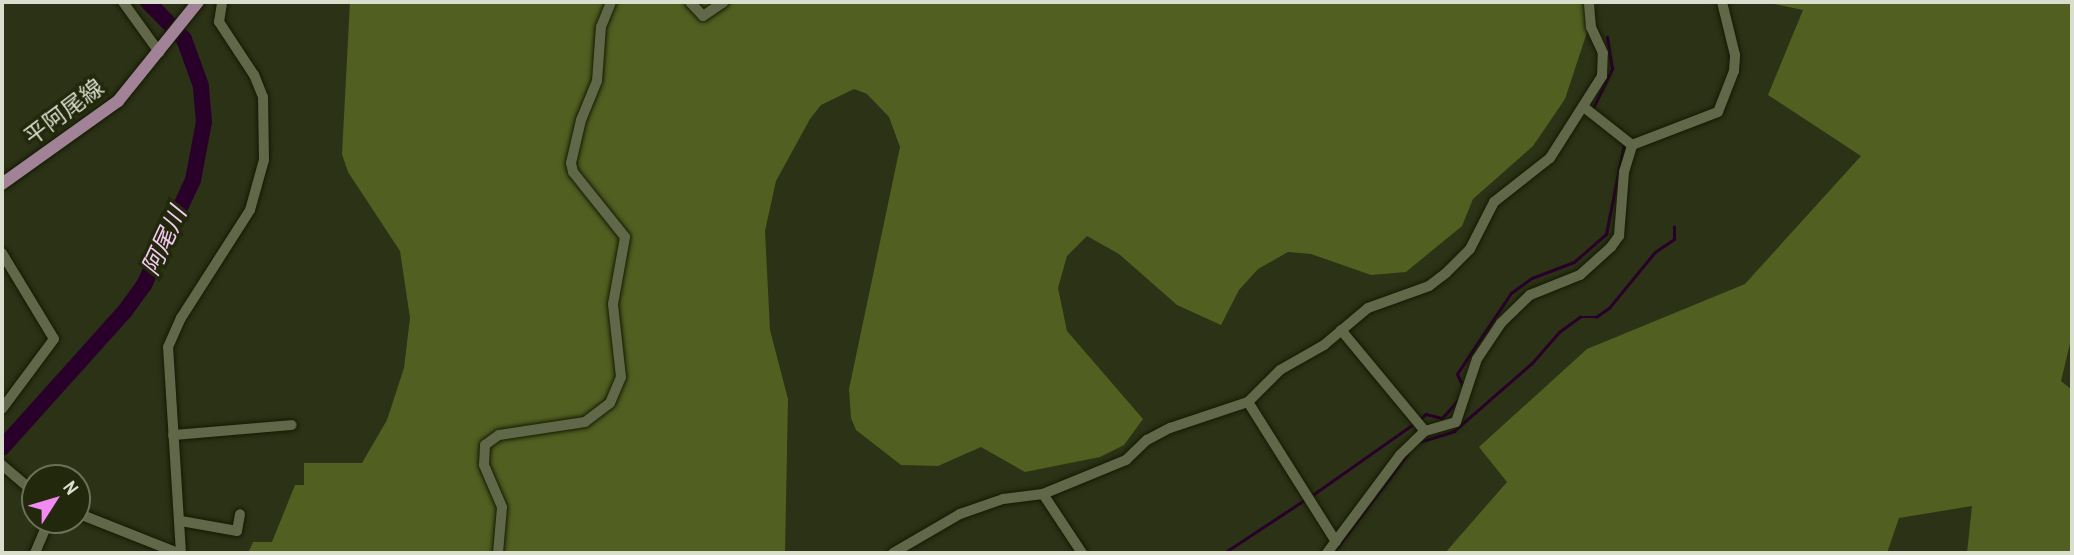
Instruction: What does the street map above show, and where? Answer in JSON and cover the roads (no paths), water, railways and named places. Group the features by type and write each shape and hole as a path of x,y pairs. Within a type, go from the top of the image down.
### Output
{"main road":[{"name":"平阿尾線","path":"2,184 118,101 196,4"}],"street":[{"path":"123,2 161,50"},
{"path":"91,518 179,553 181,521 168,347 181,318 250,209 264,160 263,97 254,75 219,22 222,2"},
{"path":"498,553 502,507 484,465 485,445 499,435 585,422 610,403 621,377 613,304 625,237 573,172 571,163 581,120 597,81 601,27 611,2"},
{"path":"691,2 704,16 724,2"},
{"path":"893,553 936,524 977,506 1043,494 1126,460 1147,440 1170,428 1248,402 1280,370 1341,330 1368,308 1429,286 1462,260 1494,202 1550,158 1585,108 1602,76 1603,53 1591,27 1589,2"},
{"path":"1632,145 1718,112 1734,71 1735,55 1722,2"},
{"path":"1585,108 1632,145"},
{"path":"1327,553 1400,455 1425,431 1457,422 1477,359 1501,323 1530,295 1580,275 1611,247 1619,236 1624,172 1632,145"},
{"path":"2,253 54,339 2,409"},
{"path":"1341,330 1425,431"},
{"path":"1248,402 1336,542"},
{"path":"173,435 292,425"},
{"path":"2,465 21,483"},
{"path":"1043,494 1082,553"},
{"path":"181,521 237,531 240,514"},
{"path":"35,553 43,534"}],"waterway":[{"name":"阿尾川","path":"2,448 125,311 144,285 193,180 204,122 201,86 184,39 148,2"},
{"path":"1592,110 1612,69 1607,37"},
{"path":"1463,387 1457,374 1511,293 1532,278 1574,262 1606,234 1624,144"},
{"path":"1419,442 1454,431 1532,363 1559,332 1580,317 1596,317 1609,308 1655,252 1674,239 1674,227"},
{"path":"1420,419 1426,414 1442,418 1459,399"},
{"path":"1311,496 1415,423"},
{"path":"1333,553 1407,455"},
{"path":"1224,553 1306,499"}]}
